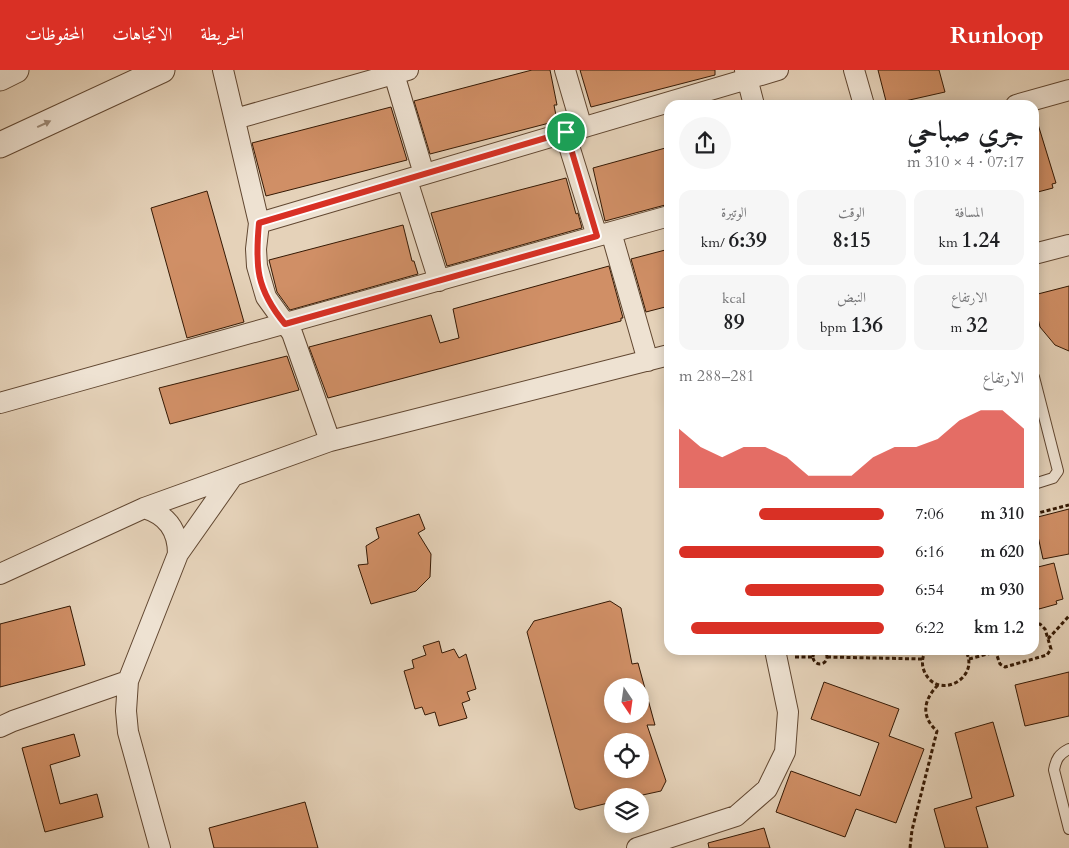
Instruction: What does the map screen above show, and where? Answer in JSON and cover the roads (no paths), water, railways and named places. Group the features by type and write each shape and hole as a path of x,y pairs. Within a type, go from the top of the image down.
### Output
{"street":[{"path":"0,78 16,70"},
{"path":"0,145 162,70"},
{"path":"223,70 259,223 256,266 266,297 292,333 330,441"},
{"path":"565,70 574,130 604,234 648,361"},
{"path":"666,100 746,74 778,70"},
{"path":"854,70 863,100"},
{"path":"235,119 401,72 415,177 439,280"},
{"path":"746,74 753,100"},
{"path":"1034,100 1069,90"},
{"path":"259,223 574,130 664,101"},
{"path":"0,403 664,217"},
{"path":"1039,253 1069,245"},
{"path":"0,574 144,508 330,441 664,356"},
{"path":"160,848 128,732 126,710 128,681 178,554 233,476"},
{"path":"144,508 161,515 169,523 176,538 178,554"},
{"path":"637,848 736,816 766,789 785,752 788,712 776,655"},
{"path":"0,727 128,681"}],"lane":[{"path":"1039,397 1058,471 1053,478 1039,482"},
{"path":"1069,749 1061,753 1055,761 1054,770 1069,828"}]}
